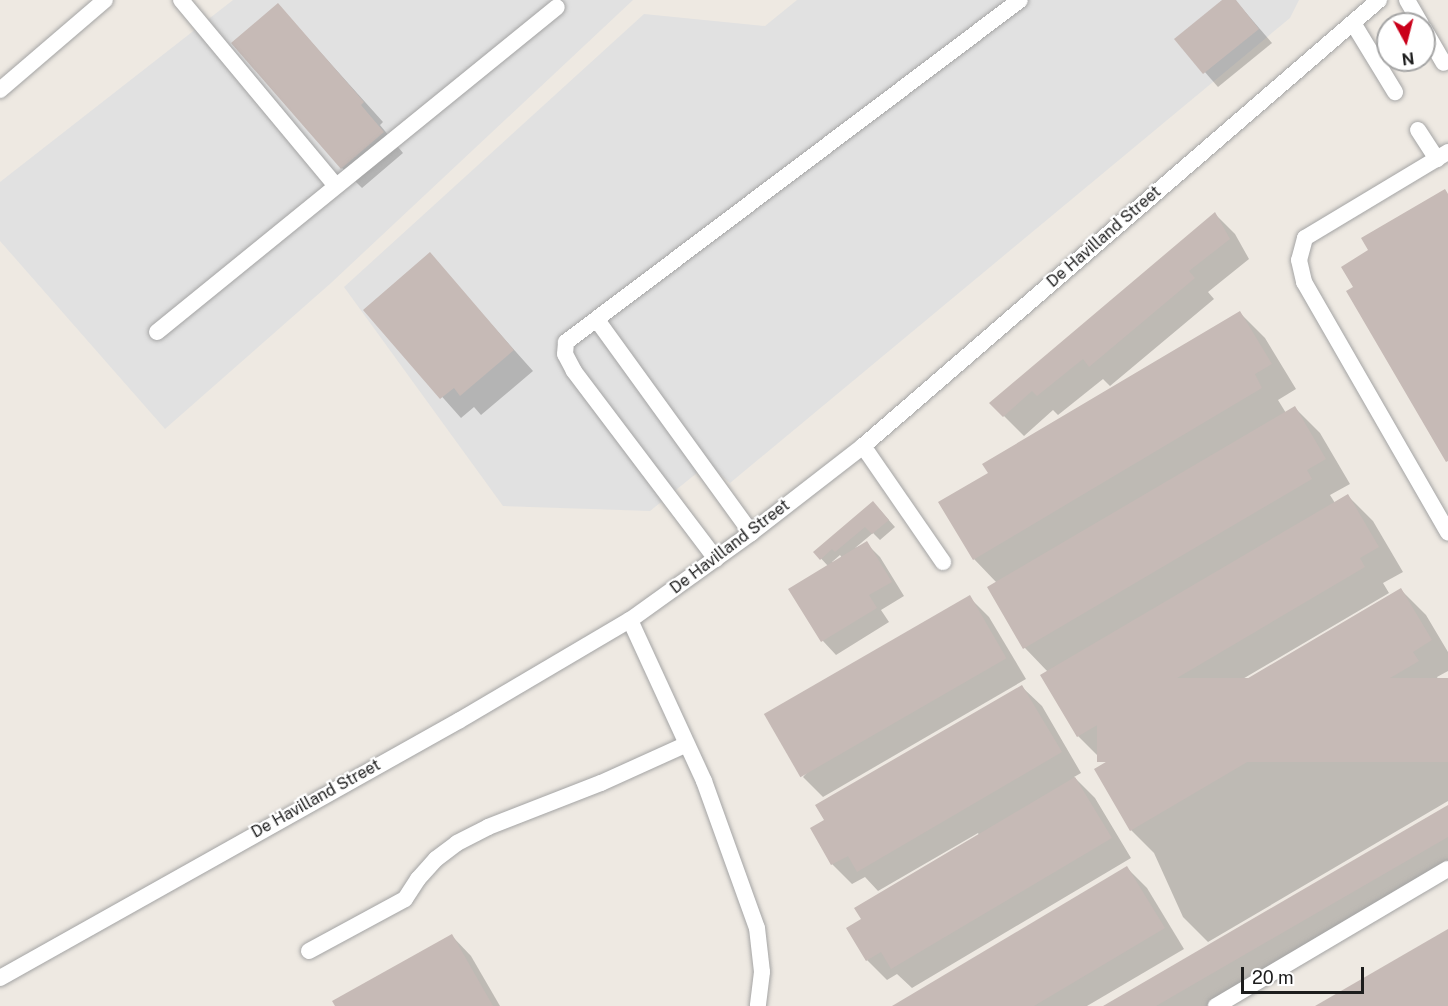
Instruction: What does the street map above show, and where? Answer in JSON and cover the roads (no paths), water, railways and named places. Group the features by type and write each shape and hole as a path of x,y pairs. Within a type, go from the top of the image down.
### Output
{"lane":[{"path":"0,90 105,0"},
{"path":"181,0 336,186"},
{"path":"716,559 568,363 564,354 567,342 1020,0"},
{"name":"De Havilland Street","path":"0,978 460,720 630,620 751,533 863,446 1379,0"},
{"path":"157,332 557,7"},
{"path":"1353,22 1395,92"},
{"path":"1436,49 1444,63"},
{"path":"1418,130 1442,156 1305,238 1299,260 1304,282 1448,532"},
{"path":"597,320 751,533"},
{"path":"863,446 943,562"},
{"path":"630,620 720,822 757,928 762,972 758,1006"},
{"path":"309,951 405,898 430,865 457,843 488,827 642,766 687,744"},
{"path":"1220,1005 1448,869"}]}
